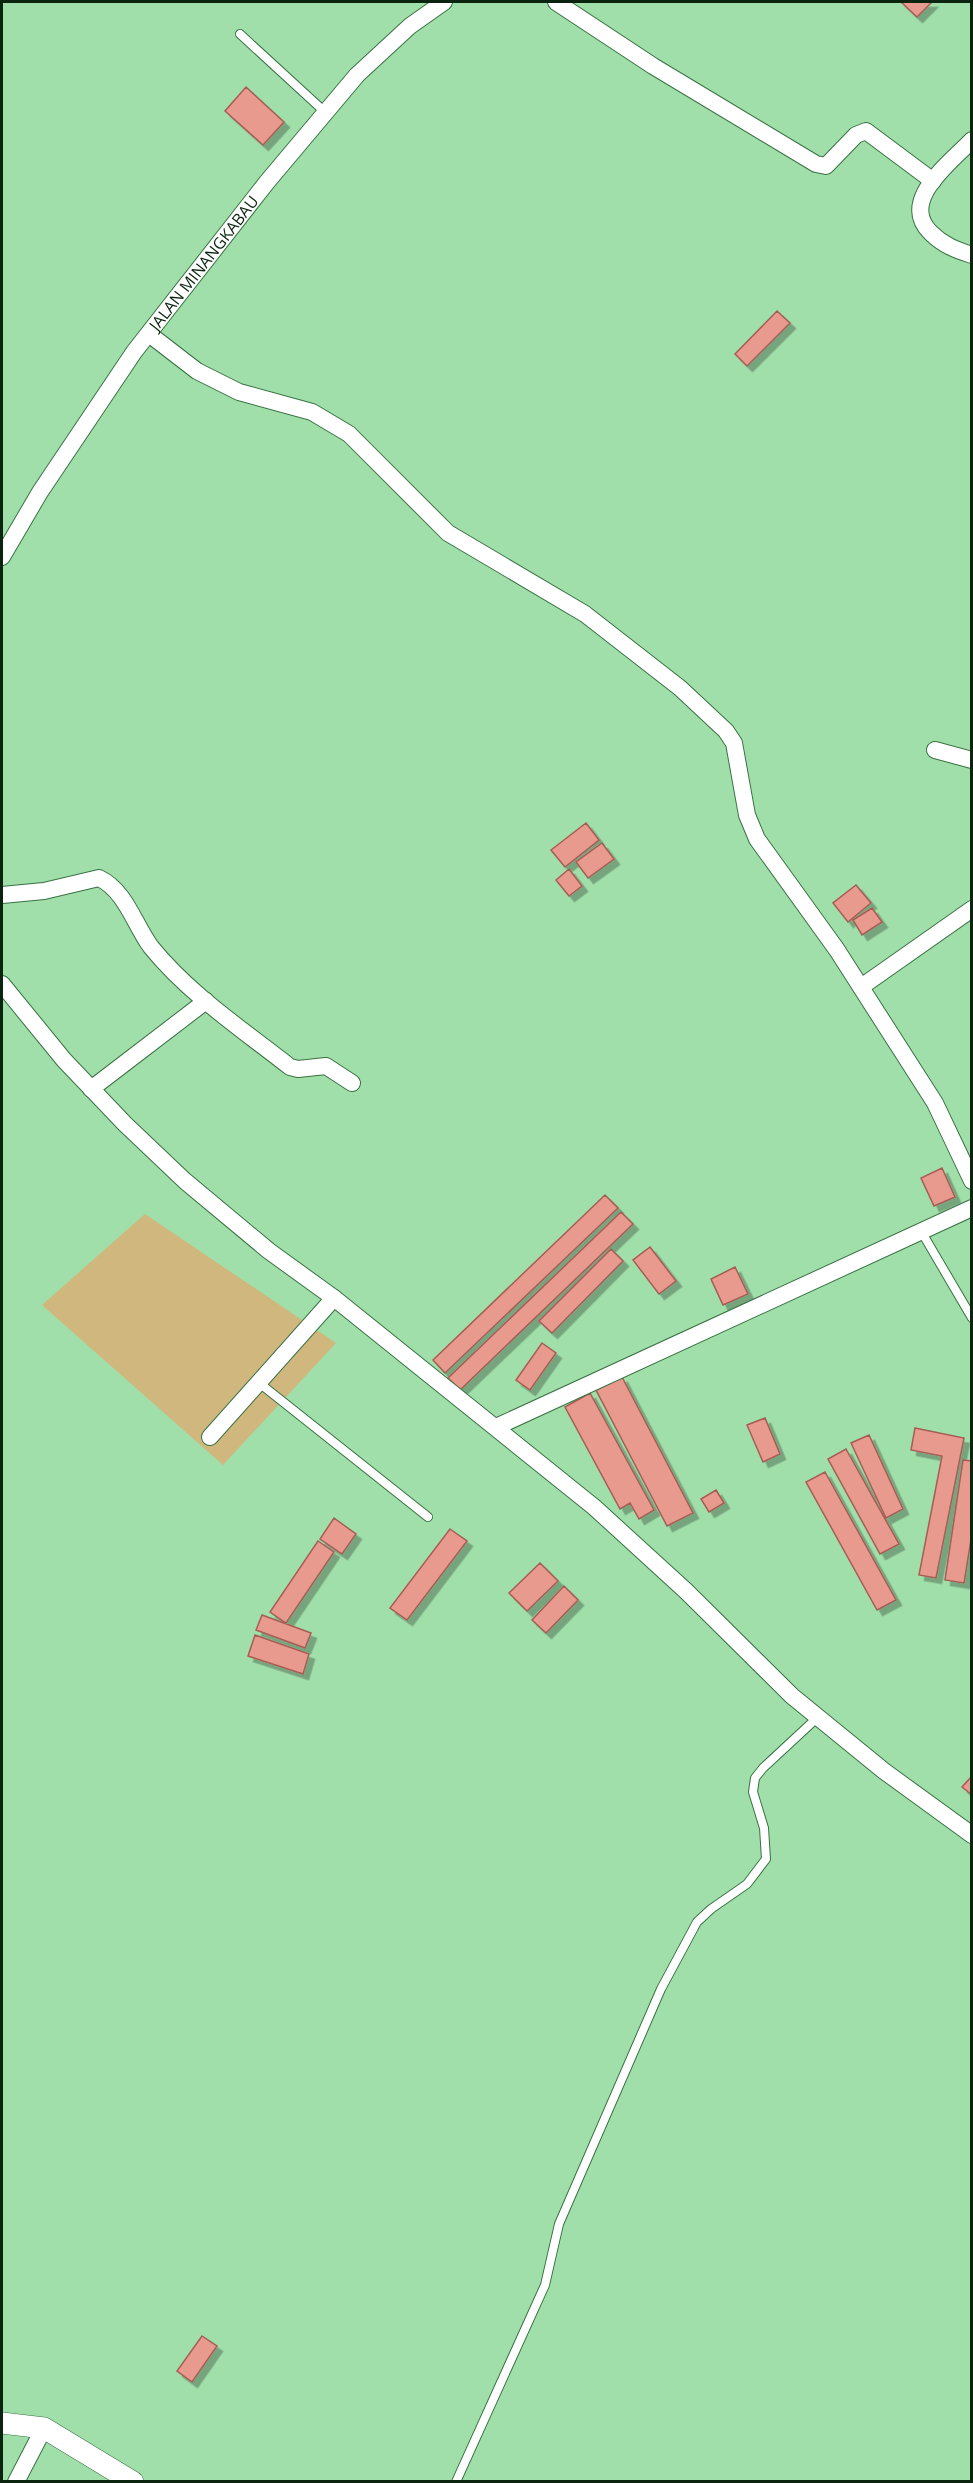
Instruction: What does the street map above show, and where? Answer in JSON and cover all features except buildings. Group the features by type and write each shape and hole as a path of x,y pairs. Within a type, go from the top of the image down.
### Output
{"street":[{"name":"JALAN MINANGKABAU","path":"2,557 40,492 87,420 149,334 267,182 357,75 410,26 444,2"},
{"path":"556,2 653,66 816,164 826,166 855,135 866,131 933,181"},
{"path":"972,140 933,181 921,200 919,215 924,226 941,243 972,255"},
{"path":"149,334 198,371 239,392 312,412 340,428 374,458 448,533 585,614 680,688 726,731 734,743 747,815 756,839 831,940 935,1103 972,1181"},
{"path":"935,750 972,760"},
{"path":"2,895 44,891 99,878 120,896 150,945 206,1000 290,1067 298,1069 326,1066 352,1083"},
{"path":"861,987 972,909"},
{"path":"2,984 64,1060 185,1181 269,1251 334,1298 594,1507 686,1591 792,1696 884,1771 972,1835"},
{"path":"91,1089 206,1000"},
{"path":"496,1427 972,1208"},
{"path":"210,1437 334,1298"},
{"path":"2,2423 44,2428 133,2481"},
{"path":"16,2481 44,2428"}],"lane":[{"path":"240,34 326,112"},
{"path":"921,1231 972,1318"},
{"path":"258,1382 428,1517"},
{"path":"456,2481 545,2285 559,2224 661,1989 697,1922 711,1909 747,1884 766,1859 767,1846 764,1828 753,1792 755,1778 818,1717"}],"shaded area":[{"path":"145,1214 336,1343 223,1465 42,1305"}]}
